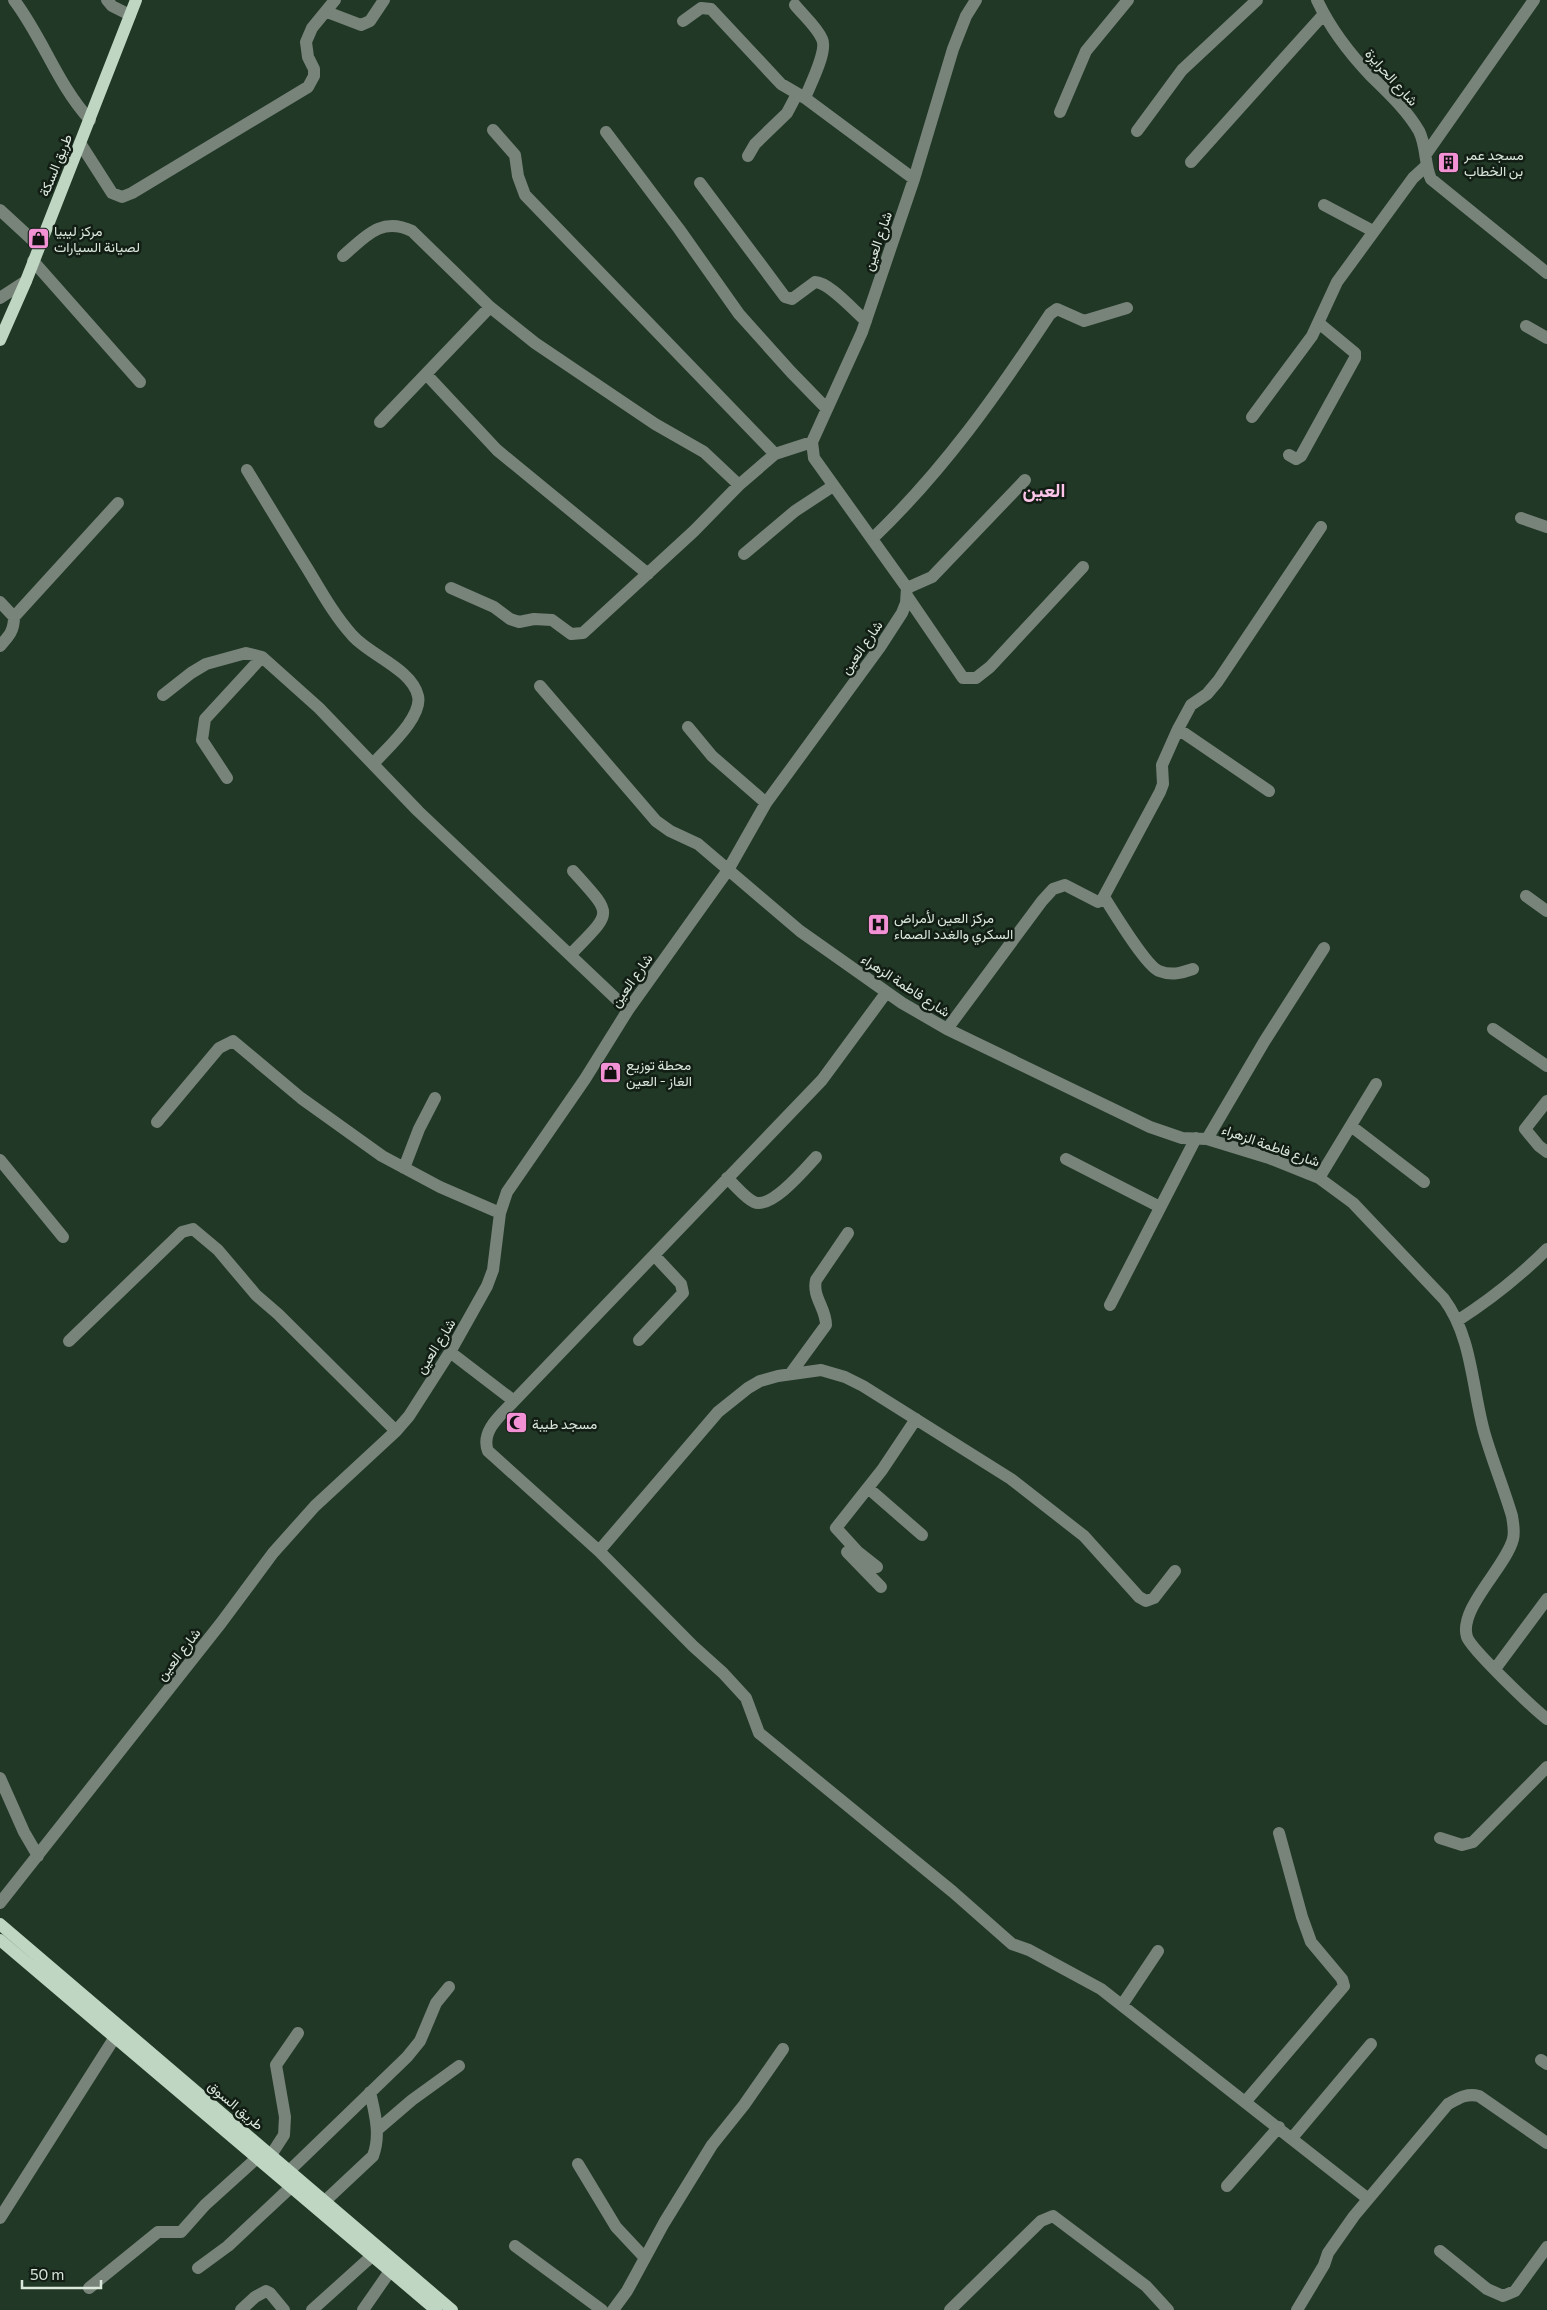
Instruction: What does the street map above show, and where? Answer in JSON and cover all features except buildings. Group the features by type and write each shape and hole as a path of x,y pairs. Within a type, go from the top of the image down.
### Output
{"main road":[{"name":"طريق السكة","path":"0,340 34,261 136,0"},
{"name":"طريق السوق","path":"0,1924 452,2310"},
{"name":"طريق السوق","path":"0,1940 436,2310"}],"street":[{"path":"14,0 43,42 60,81 73,101 90,120"},
{"path":"107,0 112,6 130,15"},
{"path":"80,143 112,193 122,197 127,196 308,86 314,76 306,50 306,42 312,28 335,0"},
{"path":"327,12 361,25 370,21 384,0"},
{"name":"شارع العين","path":"812,442 866,321 914,179 953,49 966,16 976,0"},
{"path":"1060,112 1086,51 1128,0"},
{"path":"1137,131 1182,70 1257,0"},
{"name":"شارع الحرايزة","path":"1317,0 1342,42 1370,75 1396,100 1419,132 1431,179 1492,230 1547,272"},
{"path":"1252,417 1320,324 1337,282 1426,160 1534,0"},
{"path":"748,156 755,144 787,113 801,96 823,53 824,43 820,35 795,5"},
{"path":"683,21 701,8 711,9 774,78 914,179"},
{"path":"1191,162 1324,14"},
{"path":"493,130 515,155 518,176 526,196 775,454"},
{"path":"606,132 679,229 739,314 827,409"},
{"path":"700,183 785,297 792,299 815,282 820,282 866,321"},
{"path":"1324,205 1373,231"},
{"path":"0,210 39,246"},
{"path":"343,256 380,227 396,225 404,227 418,236 490,307 535,343 670,433 704,452 739,485"},
{"path":"34,261 140,382"},
{"path":"0,298 26,281"},
{"path":"380,422 490,307"},
{"path":"872,539 924,486 976,423 1050,314 1057,309 1084,320 1126,308"},
{"path":"1289,455 1296,459 1301,456 1356,358 1355,353 1320,324"},
{"path":"1526,326 1547,338"},
{"path":"426,374 497,450 648,574"},
{"path":"451,588 494,607 510,619 519,622 534,619 552,620 571,634 583,633 694,531 739,485 775,454 812,442 814,458 872,539 963,678 976,678 990,667 1083,567"},
{"path":"247,470 338,618 361,644 396,668 414,687 418,695 414,717 373,764"},
{"path":"907,592 932,577 1026,480"},
{"path":"744,554 795,511 833,486"},
{"path":"0,646 10,636 14,626 14,617 118,503"},
{"path":"1521,518 1547,527"},
{"path":"947,1029 1053,888 1059,885 1072,887 1098,902 1104,897 1160,792 1163,784 1162,765 1191,705 1207,694 1218,681 1321,527"},
{"name":"شارع العين","path":"0,1903 298,1523 396,1431 409,1416 450,1352 487,1286 493,1270 500,1212 507,1192 585,1079 628,1010 728,870 766,803 880,647 902,612 907,592"},
{"path":"0,602 14,617"},
{"path":"164,696 191,672 206,664 246,653 262,657 319,708 418,811 628,1010"},
{"path":"227,778 202,740 205,719 262,657"},
{"name":"شارع فاطمة الزهراء","path":"540,686 649,816 670,831 698,844 800,931 886,993 947,1029 1150,1128 1171,1136 1202,1138 1269,1158 1319,1178 1341,1192 1353,1203 1444,1299 1457,1321 1474,1379 1485,1434 1512,1516 1514,1529 1513,1539 1504,1559 1474,1605 1466,1627 1467,1637 1470,1644 1547,1719"},
{"path":"688,727 712,756 766,803"},
{"path":"1178,729 1269,790"},
{"path":"571,954 599,925 604,916 600,900 573,871"},
{"path":"1526,896 1547,911"},
{"path":"1104,897 1126,932 1157,971 1173,975 1193,969"},
{"path":"1110,1305 1160,1207 1324,948"},
{"path":"886,993 822,1080 489,1429 486,1444 488,1450 599,1551 746,1698 759,1733 954,1892 1006,1939 1101,1989 1246,2101 1367,2198"},
{"path":"1494,1029 1547,1066"},
{"path":"157,1122 219,1048 233,1040 301,1098 382,1156 440,1186 500,1212"},
{"path":"1319,1178 1376,1084"},
{"path":"404,1168 419,1129 435,1098"},
{"path":"1547,1101 1525,1129 1532,1139 1547,1152"},
{"path":"1351,1126 1424,1182"},
{"path":"727,1178 754,1202 763,1203 776,1196 816,1157"},
{"path":"1066,1159 1160,1207"},
{"path":"0,1160 63,1237"},
{"path":"69,1341 182,1232 193,1229 218,1250 256,1294 396,1431"},
{"path":"791,1373 826,1324 826,1315 814,1289 816,1280 848,1233"},
{"path":"1457,1321 1511,1283 1547,1249"},
{"path":"639,1340 683,1293 681,1284 654,1255"},
{"path":"450,1352 514,1401"},
{"path":"599,1551 718,1412 735,1396 760,1381 791,1373 821,1370 832,1372 863,1386 1011,1478 1084,1536 1139,1597 1146,1601 1154,1598 1175,1571"},
{"path":"881,1587 835,1540 833,1534 916,1419"},
{"path":"868,1488 922,1535"},
{"path":"836,1528 858,1552 877,1567"},
{"path":"1495,1669 1547,1599"},
{"path":"1440,1838 1462,1845 1473,1842 1547,1768"},
{"path":"0,1778 24,1832 38,1856"},
{"path":"1246,2101 1344,1986 1342,1979 1312,1942 1302,1917 1279,1833"},
{"path":"1122,2005 1158,1951"},
{"path":"289,2171 389,2076 420,2041 436,2003 449,1987"},
{"path":"271,2155 284,2135 285,2126 276,2065 298,2033"},
{"path":"0,2218 115,2037"},
{"path":"1292,2138 1371,2044"},
{"path":"613,2310 627,2291 664,2223 712,2145 744,2105 783,2049"},
{"path":"377,2130 412,2100 458,2066"},
{"path":"325,2201 373,2156 376,2147 377,2130 370,2092"},
{"path":"1297,2310 1324,2265 1328,2253 1367,2198 1448,2104 1472,2094 1479,2096 1547,2143"},
{"path":"1227,2186 1278,2127"},
{"path":"89,2288 158,2232 181,2232 211,2199 257,2158"},
{"path":"578,2164 616,2227 645,2258"},
{"path":"198,2268 228,2246 291,2187"},
{"path":"950,2310 1041,2221 1053,2216 1146,2286 1168,2310"},
{"path":"515,2246 602,2310"},
{"path":"1440,2251 1487,2289 1503,2296 1515,2291 1547,2247"},
{"path":"312,2310 372,2256"},
{"path":"363,2310 390,2271"},
{"path":"241,2310 255,2297 266,2292 270,2293 284,2310"}],"place":[{"name":"مسجد عمر بن الخطاب","path":"1448,162"},
{"name":"مركز ليبيا لصيانة السيارات","path":"38,238"},
{"name":"مركز العين لأمراض السكري والغدد الصماء","path":"878,925"},
{"name":"محطة توزيع الغاز - العين","path":"610,1072"},
{"name":"مسجد طيبة","path":"516,1423"}],"district":[{"name":"العين","path":"1044,489"}]}
